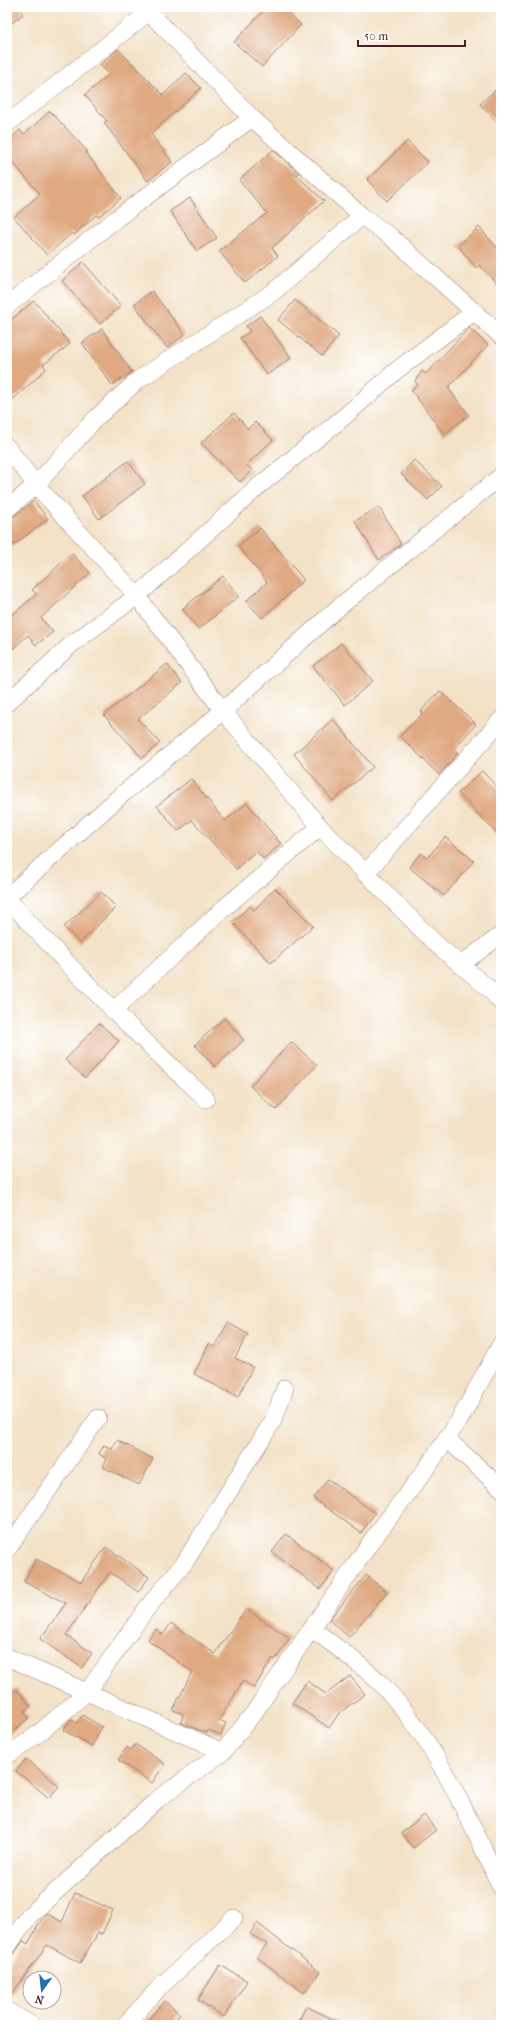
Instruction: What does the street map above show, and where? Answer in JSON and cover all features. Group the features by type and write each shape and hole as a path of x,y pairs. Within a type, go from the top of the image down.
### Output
{"street":[{"path":"7,124 146,10 252,118 362,216 391,237 501,336"},
{"path":"7,306 116,219 252,118"},
{"path":"7,509 36,485 95,419 138,380 272,293 362,216"},
{"path":"7,703 72,644 137,596 260,484 345,416 397,370 475,311"},
{"path":"7,447 36,485 137,596 223,711 320,827 365,874 460,965 488,988 501,1002"},
{"path":"206,1099 113,1011 60,958 7,897 119,797 223,711 339,607 501,476"},
{"path":"365,874 501,720"},
{"path":"113,1011 224,908 320,827"},
{"path":"460,965 501,935"},
{"path":"7,1947 30,1915 158,1798 223,1752 253,1714 372,1539 426,1469 460,1418 501,1344"},
{"path":"7,1756 38,1734 87,1692 147,1608 185,1562 274,1420 285,1388"},
{"path":"7,1550 98,1418"},
{"path":"446,1438 501,1488"},
{"path":"311,1628 350,1657 383,1685 415,1726 456,1793 501,1887"},
{"path":"7,1657 223,1752"},
{"path":"125,2025 160,1986 234,1918"},
{"path":"7,2011 32,2025"}],"building":[{"path":"7,7 17,7 23,14 7,27"},
{"path":"267,7 282,7 301,25 262,67 234,42"},
{"path":"118,49 163,95 186,73 201,88 151,134 172,162 148,181 104,123 107,121 85,95 109,74 100,65"},
{"path":"501,85 501,127 480,104"},
{"path":"50,111 87,151 86,153 121,198 98,217 96,215 74,235 72,233 47,255 14,217 40,194 7,156 7,142 20,130 24,134"},
{"path":"407,141 428,162 387,201 367,180"},
{"path":"273,150 299,173 296,175 324,201 272,248 278,256 245,283 219,251 267,213 239,180"},
{"path":"190,198 217,238 197,251 170,211"},
{"path":"479,227 501,252 501,288 479,265 476,268 458,246"},
{"path":"83,262 121,306 100,324 62,281"},
{"path":"152,291 185,335 167,348 134,304"},
{"path":"295,300 339,336 322,356 278,320"},
{"path":"34,301 70,344 43,365 46,369 7,405 7,323"},
{"path":"260,316 291,358 267,375 240,338 250,331 246,326"},
{"path":"469,328 488,345 448,388 469,415 444,434 411,390 418,385 415,381 422,371 426,374"},
{"path":"102,329 132,372 112,385 82,343"},
{"path":"234,413 248,429 255,422 273,440 246,465 252,470 240,482 201,443"},
{"path":"414,460 442,486 428,500 401,474"},
{"path":"128,461 145,484 99,519 82,496"},
{"path":"34,501 48,519 7,550 7,521"},
{"path":"379,507 401,544 379,560 355,521"},
{"path":"260,528 304,580 262,618 246,601 267,582 238,546"},
{"path":"72,553 90,573 41,618 53,632 36,645 28,635 7,654 7,619 37,594 32,590"},
{"path":"223,576 239,596 199,629 182,609"},
{"path":"341,643 373,681 345,705 313,666"},
{"path":"167,664 182,683 138,719 160,743 142,758 104,715"},
{"path":"440,691 476,724 454,749 458,753 439,775 400,736 423,713 421,711"},
{"path":"333,719 373,767 333,801 294,754"},
{"path":"482,771 501,791 501,838 458,793"},
{"path":"191,779 225,821 247,803 281,844 263,859 256,851 236,869 192,820 178,831 157,806"},
{"path":"445,837 474,861 444,896 409,867 421,853 427,858"},
{"path":"275,888 313,926 271,963 232,922 250,906 254,910"},
{"path":"101,892 116,907 80,943 64,927"},
{"path":"224,1018 244,1040 215,1067 195,1045"},
{"path":"99,1023 119,1041 85,1078 65,1060"},
{"path":"291,1042 317,1065 276,1110 250,1086"},
{"path":"228,1323 248,1334 235,1358 253,1367 238,1397 194,1374 209,1344 214,1347"},
{"path":"117,1440 153,1459 139,1485 103,1467 107,1459 99,1454 104,1445 112,1449"},
{"path":"328,1479 375,1513 361,1533 313,1498"},
{"path":"286,1534 334,1571 320,1589 272,1552"},
{"path":"106,1547 149,1577 138,1592 110,1572 66,1635 92,1653 82,1668 40,1639 66,1603 24,1582 36,1559 81,1582"},
{"path":"366,1575 387,1592 349,1637 329,1620"},
{"path":"246,1609 290,1638 275,1660 273,1658 254,1688 243,1681 219,1720 226,1723 221,1735 208,1730 207,1733 181,1723 183,1714 173,1710 192,1672 148,1640 156,1629 163,1635 171,1623 215,1654"},
{"path":"350,1676 365,1694 339,1713 329,1728 292,1703 307,1681 326,1694"},
{"path":"16,1689 31,1706 24,1712 29,1718 7,1736 7,1697"},
{"path":"82,1715 102,1727 92,1746 63,1730 71,1719 77,1723"},
{"path":"135,1744 165,1764 152,1783 118,1760 127,1747 131,1750"},
{"path":"26,1759 59,1786 49,1798 16,1771"},
{"path":"424,1815 436,1830 413,1848 401,1833"},
{"path":"75,1893 113,1910 102,1934 98,1933 80,1963 47,1945 29,1970 22,1970 22,1980 7,2001 7,1964 23,1941 28,1944 43,1917 47,1913 62,1922"},
{"path":"257,1923 320,1972 304,1993 257,1957 267,1944 250,1934"},
{"path":"220,1965 247,1981 224,2017 198,2000"},
{"path":"165,2001 180,2014 171,2025 143,2025"},
{"path":"306,2006 344,2025 297,2025"}]}
